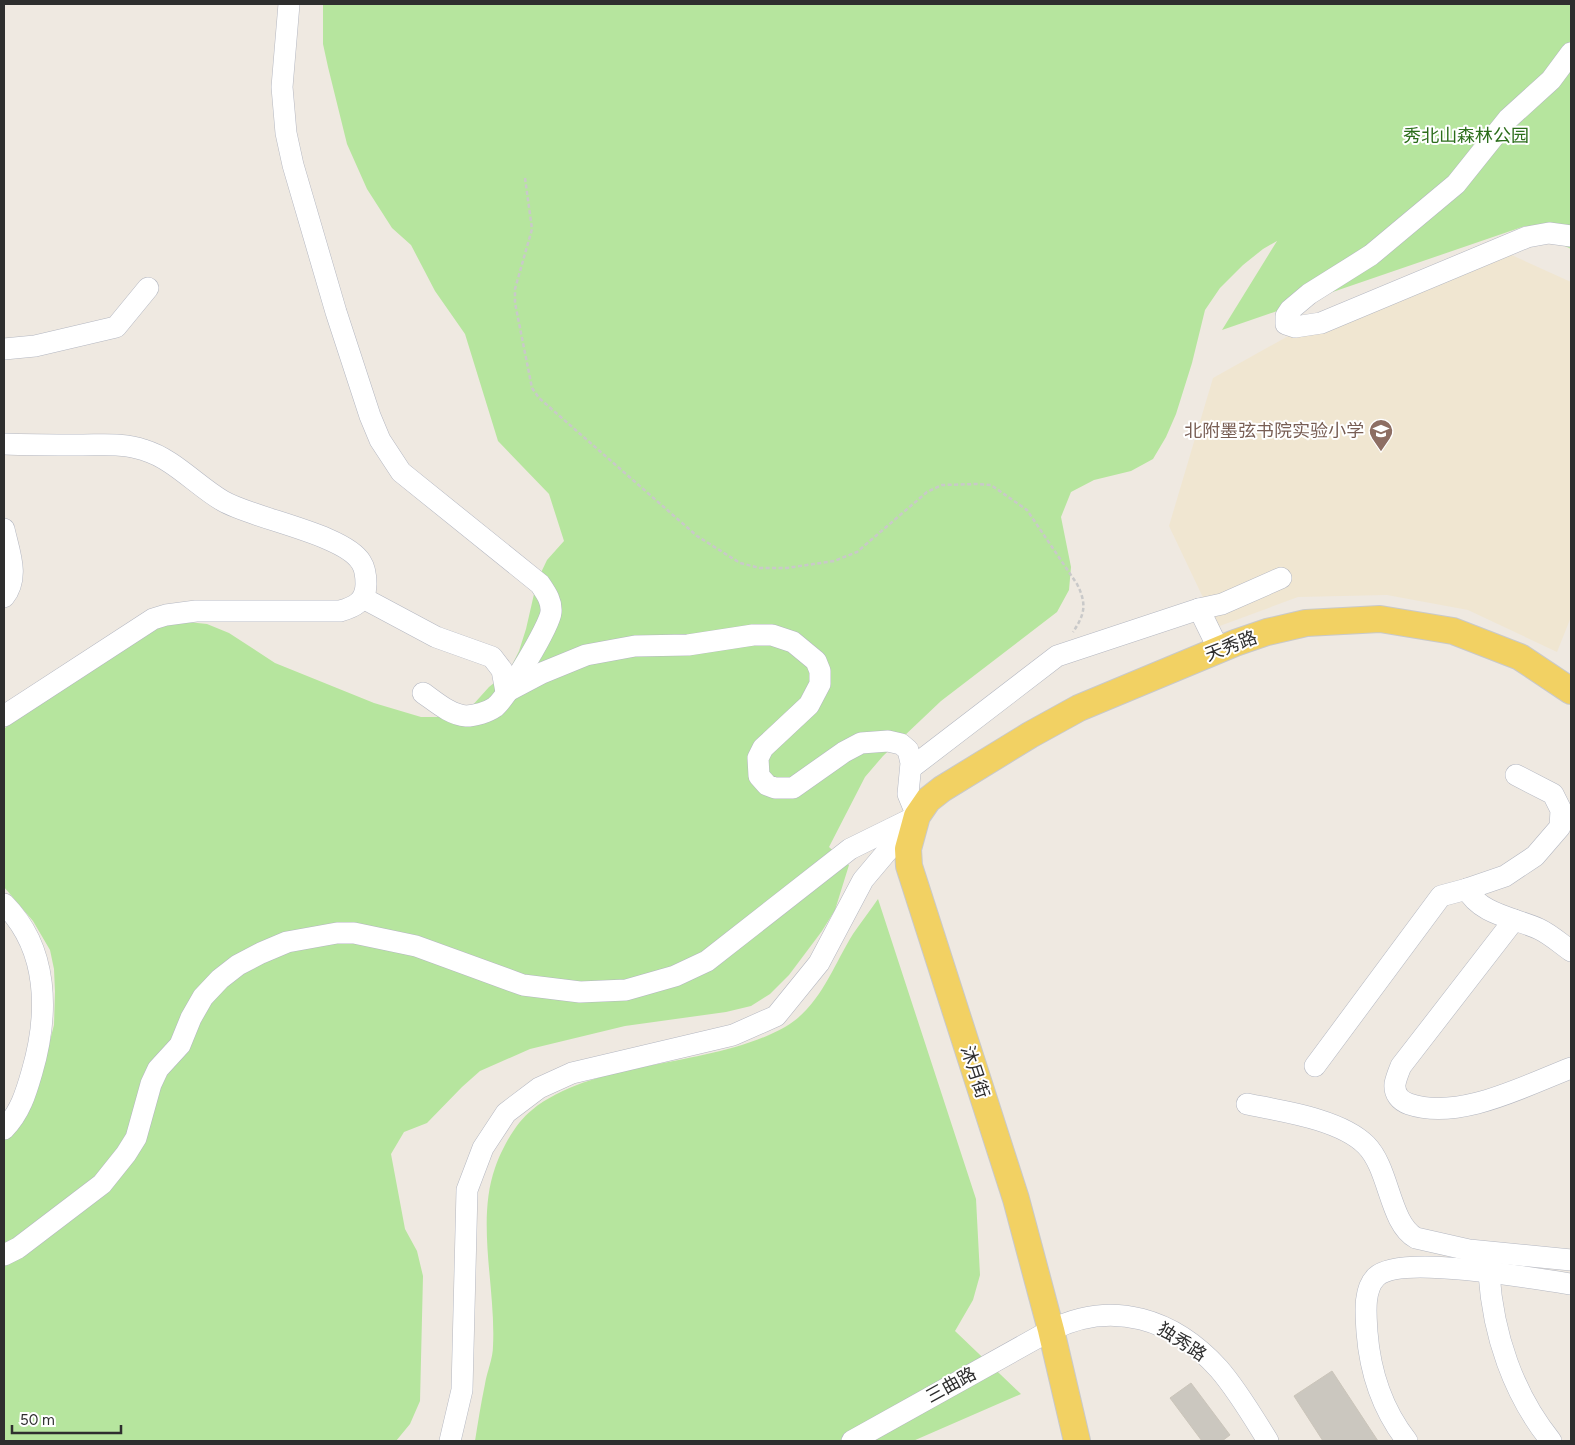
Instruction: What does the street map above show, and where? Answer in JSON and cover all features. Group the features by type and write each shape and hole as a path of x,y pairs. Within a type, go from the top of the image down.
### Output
{"main road":[{"name":"天秀路","path":"917,816 928,800 942,789 1030,735 1079,708 1267,632 1306,624 1343,620 1388,620 1453,631 1489,642 1520,656 1571,691"},
{"name":"沐月街","path":"917,816 908,849 909,866 1016,1199 1051,1330"},
{"path":"1051,1330 1077,1441"}],"street":[{"path":"289,4 282,87 286,133 293,165 336,312 370,416 380,440 401,472 540,584 547,593 551,606 548,625 506,692 497,705 490,710 465,716 448,710 423,692"},
{"path":"1571,53 1551,80 1508,119 1456,184 1372,255 1309,294 1286,316 1286,324 1296,327 1321,323 1527,237 1550,234 1571,236"},
{"path":"4,349 35,346 116,327 148,288"},
{"path":"4,444 123,445 145,450 170,463 223,501 252,514 297,528 337,544 352,553 361,561 366,590 358,604 340,611 196,611 166,615 138,628 4,716"},
{"path":"4,529 13,565 13,578 9,591 4,596"},
{"path":"911,768 1057,656 1199,609 1222,604 1282,578"},
{"path":"363,598 436,637 492,657 502,670 506,692"},
{"path":"1199,609 1219,650"},
{"path":"506,692 542,673 586,655 635,646 688,645 753,634 772,635 793,642 816,661 820,671 820,684 809,705 764,748 758,758 759,776 767,785 784,790 793,788 844,752 861,743 888,741 901,744 908,750 911,768 908,794 917,816"},
{"path":"1315,1066 1441,896 1505,876 1534,856 1560,827 1561,810 1553,794 1516,775"},
{"path":"4,1255 25,1243 102,1184 136,1138 151,1084 158,1069 180,1045 191,1018 203,997 220,979 238,965 260,953 287,942 336,933 354,933 416,946 524,985 580,992 626,990 675,976 706,962 850,849 917,816"},
{"path":"450,1441 462,1390 468,1190 483,1148 506,1113 539,1088 572,1073 734,1035 776,1016 819,963 863,880 917,816"},
{"path":"1467,889 1472,900 1514,920 1540,929 1571,951"},
{"path":"4,904 20,923 32,944 42,982 44,1001 36,1060 27,1090 19,1109 4,1129"},
{"path":"1514,920 1401,1066 1395,1085 1398,1097 1402,1102 1421,1108 1447,1110 1484,1101 1571,1068"},
{"path":"1247,1104 1318,1120 1361,1140 1380,1164 1402,1222 1410,1235 1416,1238 1469,1250 1571,1260"},
{"path":"1407,1441 1385,1406 1372,1366 1366,1319 1367,1300 1371,1285 1385,1270 1407,1266 1571,1284"},
{"path":"1489,1274 1496,1328 1510,1372 1528,1408 1551,1441"},
{"name":"独秀路","path":"1051,1330 1067,1322 1102,1314 1137,1317 1173,1332 1198,1349 1219,1369 1268,1441"},
{"name":"三曲路","path":"852,1441 1051,1330"}],"path":[{"path":"526,178 532,229 515,289 515,303 532,388 559,418 709,546 740,563 760,568 787,568 834,561 856,552 927,492 942,485 977,484 991,486 1027,510 1040,526 1083,596 1084,612 1081,620 1057,656"}],"shaded area":[{"name":"北附墨弦书院实验小学","path":"1496,248 1571,282 1571,617 1557,652 1468,610 1387,595 1298,597 1217,627 1169,526 1213,378 1335,310"}],"green space":[{"name":"秀北山森林公园","path":"323,4 1571,4 1571,249 1525,226 1222,330 1277,241 1263,249 1243,265 1220,288 1205,310 1192,363 1176,414 1166,437 1153,459 1131,471 1094,480 1071,492 1061,517 1071,567 1069,590 1057,612 941,701 883,756 865,777 829,847 849,865 835,910 822,931 789,975 770,994 751,1006 726,1012 625,1026 530,1049 480,1071 427,1123 404,1132 391,1154 405,1229 417,1251 423,1276 420,1401 410,1424 396,1441 4,1441 4,1137 39,1083 54,1025 55,992 54,969 50,950 33,921 4,887 4,729 12,721 132,641 164,625 188,622 207,624 229,633 275,663 374,703 421,717 448,717 471,707 489,687 509,671 519,651 526,629 537,581 547,560 564,541 549,494 498,441 465,334 435,291 411,245 392,228 367,189 347,144 328,67 323,44"},
{"path":"878,899 976,1199 980,1275 973,1300 955,1331 1021,1394 913,1441 475,1441 493,1351 487,1233 490,1189 495,1168 505,1145 520,1122 532,1110 558,1093 588,1081 723,1050 755,1040 785,1027 808,1009 817,997 853,934"}],"building":[{"path":"1332,1371 1378,1441 1323,1441 1294,1396"},
{"path":"1191,1383 1230,1435 1222,1441 1202,1441 1170,1398"}],"place":[{"name":"北附墨弦书院实验小学","path":"1381,452"}]}
